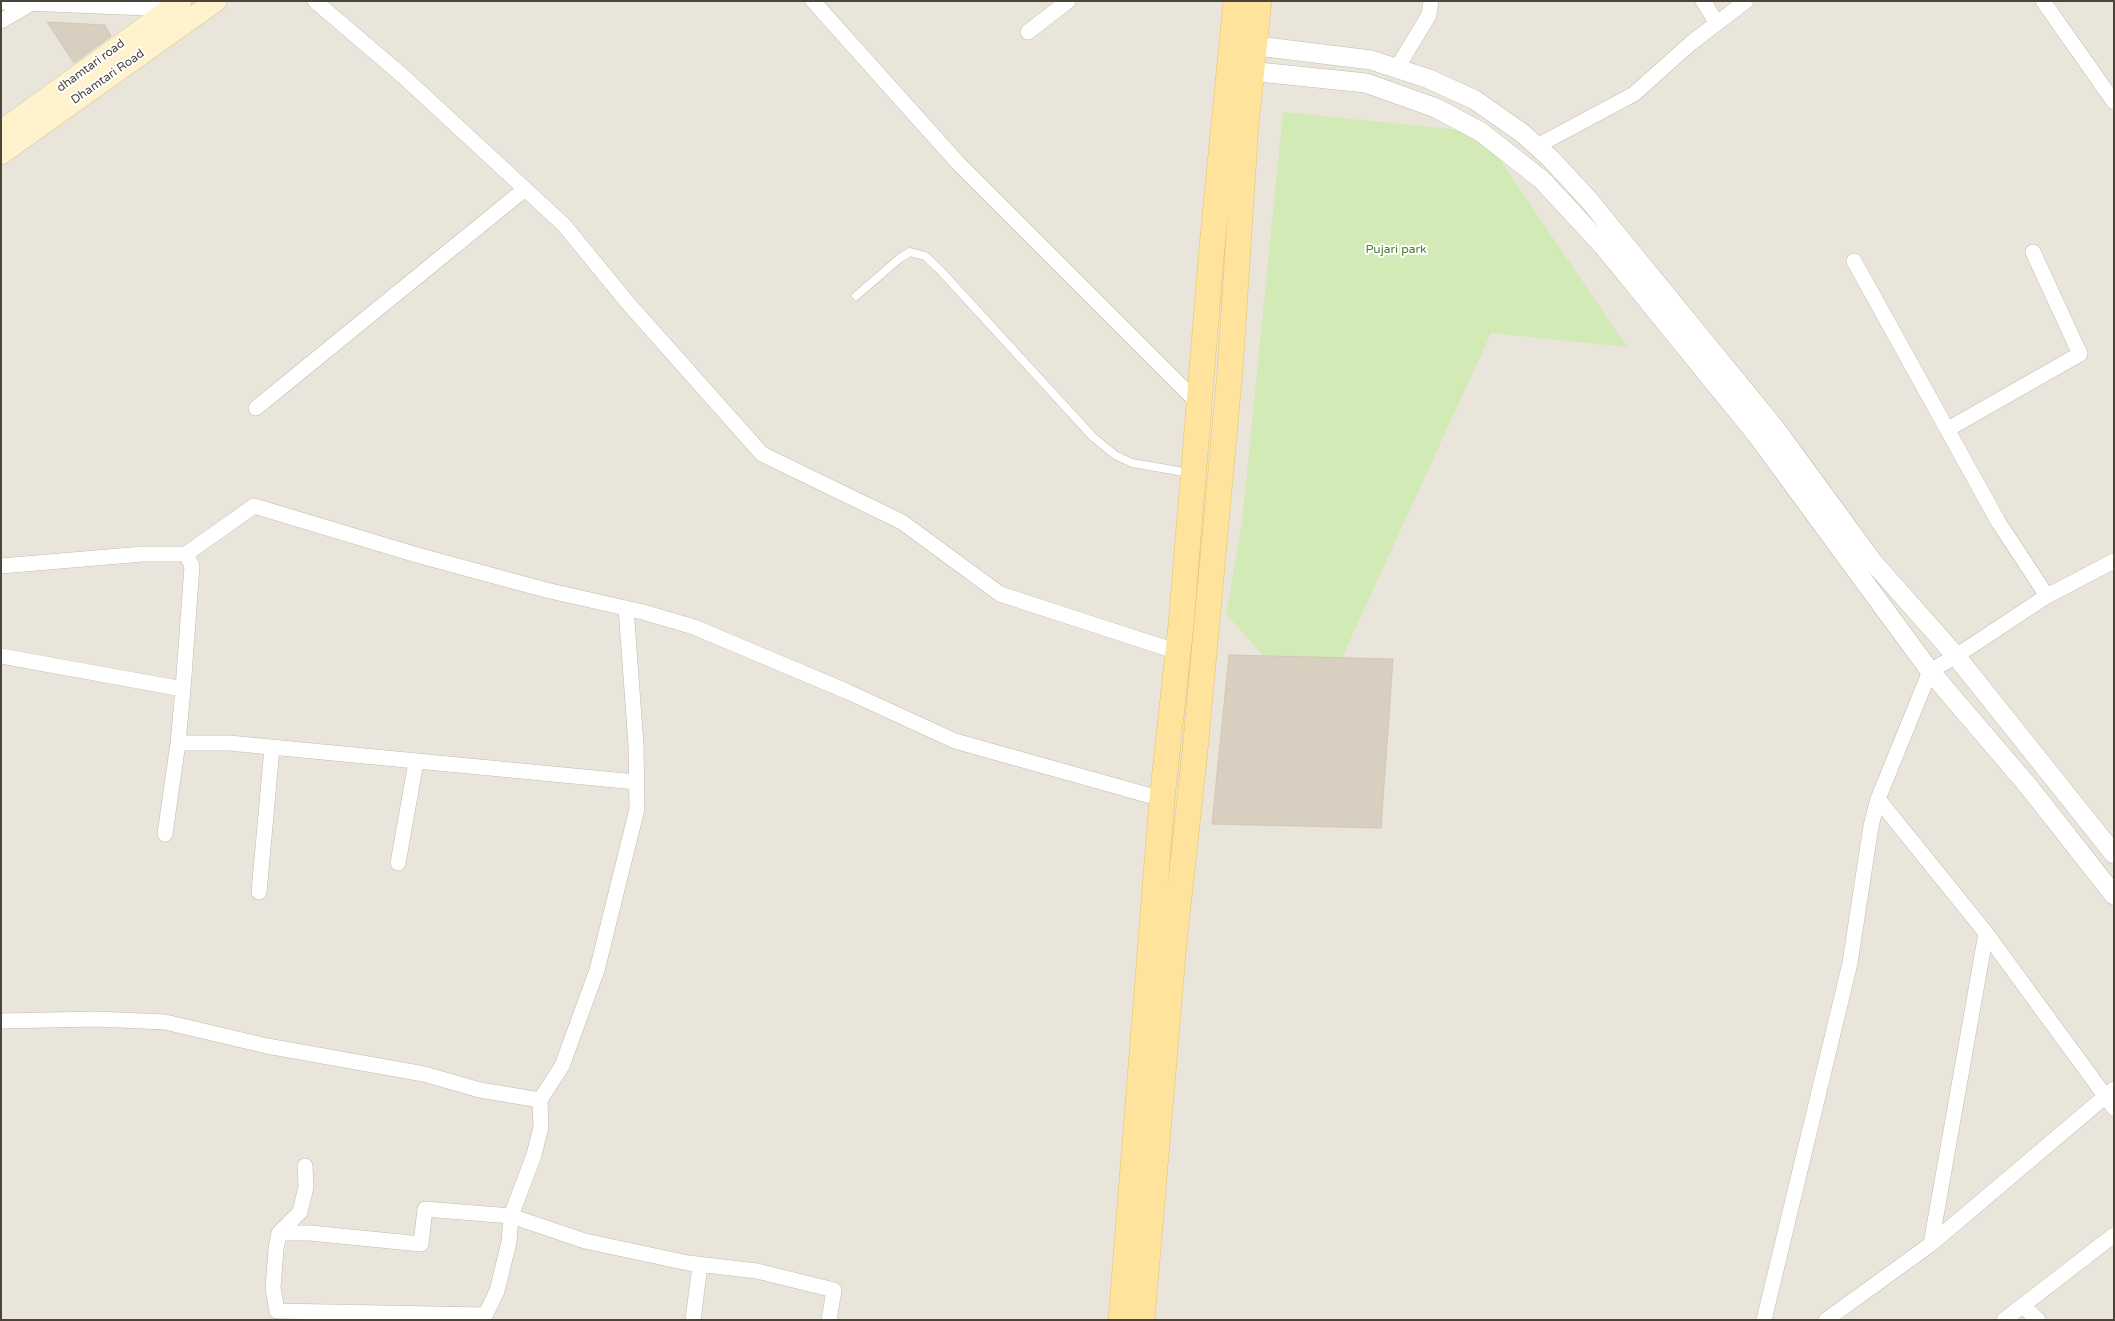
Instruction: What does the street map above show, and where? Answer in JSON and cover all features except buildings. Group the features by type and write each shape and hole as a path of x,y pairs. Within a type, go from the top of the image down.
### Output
{"main road":[{"name":"Dhamtari Road","path":"1,154 178,12 216,1"},
{"path":"1142,1320 1174,943 1195,751 1230,372 1243,44 1236,1"},
{"path":"1243,44 1259,1"},
{"name":"dhamtari road","path":"1,131 178,12"},
{"path":"1121,1320 1162,799 1178,652 1198,403 1241,70"}],"street":[{"path":"315,1 404,77 564,225 627,302 762,454 902,522 1000,594 1178,652"},
{"path":"813,1 958,163 1198,403"},
{"path":"1028,32 1068,1"},
{"path":"1397,68 1430,15 1430,1"},
{"path":"1703,1 1717,23"},
{"path":"1537,146 1634,94 1717,23 1746,1"},
{"path":"2043,1 2114,102"},
{"path":"1,2 178,12"},
{"path":"1,21 32,4"},
{"path":"1243,44 1371,60 1397,68 1453,88 1475,100 1522,133 1537,146 1588,199 1775,428 1873,562 1956,656 2114,854"},
{"path":"1241,70 1366,83 1436,108 1481,132 1542,180 1593,235 1756,434 1930,671 2029,787 2114,895"},
{"path":"256,408 525,188"},
{"path":"1948,429 2080,354 2033,252"},
{"path":"1854,261 1999,523 2047,596"},
{"path":"1,566 143,554 186,554 254,506 417,555 694,627 846,691 955,741 1162,799"},
{"path":"165,834 178,743 183,689 192,566 186,554"},
{"path":"1764,1320 1850,963 1870,826 1878,799 1930,671 2047,596 2114,561"},
{"path":"305,1166 306,1187 300,1212 279,1233 273,1288 277,1311 359,1317 483,1318 499,1282 509,1242 511,1216 534,1155 541,1127 540,1100 562,1066 597,970 637,809 626,608"},
{"path":"1,656 183,689"},
{"path":"178,743 229,743 636,782"},
{"path":"259,892 272,748"},
{"path":"398,863 416,762"},
{"path":"1878,799 1986,932 2109,1092 2114,1108"},
{"path":"1931,1244 1986,932"},
{"path":"1,1021 96,1019 165,1022 267,1046 424,1074 480,1090 540,1100"},
{"path":"1826,1320 1931,1244 2109,1092"},
{"path":"279,1233 310,1233 420,1244 425,1209 511,1216 585,1241 700,1265 757,1271 834,1290 829,1320"},
{"path":"2004,1320 2114,1235"},
{"path":"694,1320 700,1265"},
{"path":"2023,1306 2038,1320"}],"lane":[{"path":"856,296 900,258 910,252 925,256 1093,436 1115,455 1132,463 1192,473"}],"shaded area":[{"path":"1,1 2114,1 2114,1320 1,1320"}],"green space":[{"name":"Pujari park","path":"1283,112 1481,132 1627,347 1491,333 1316,714 1226,614 1242,523"}]}
